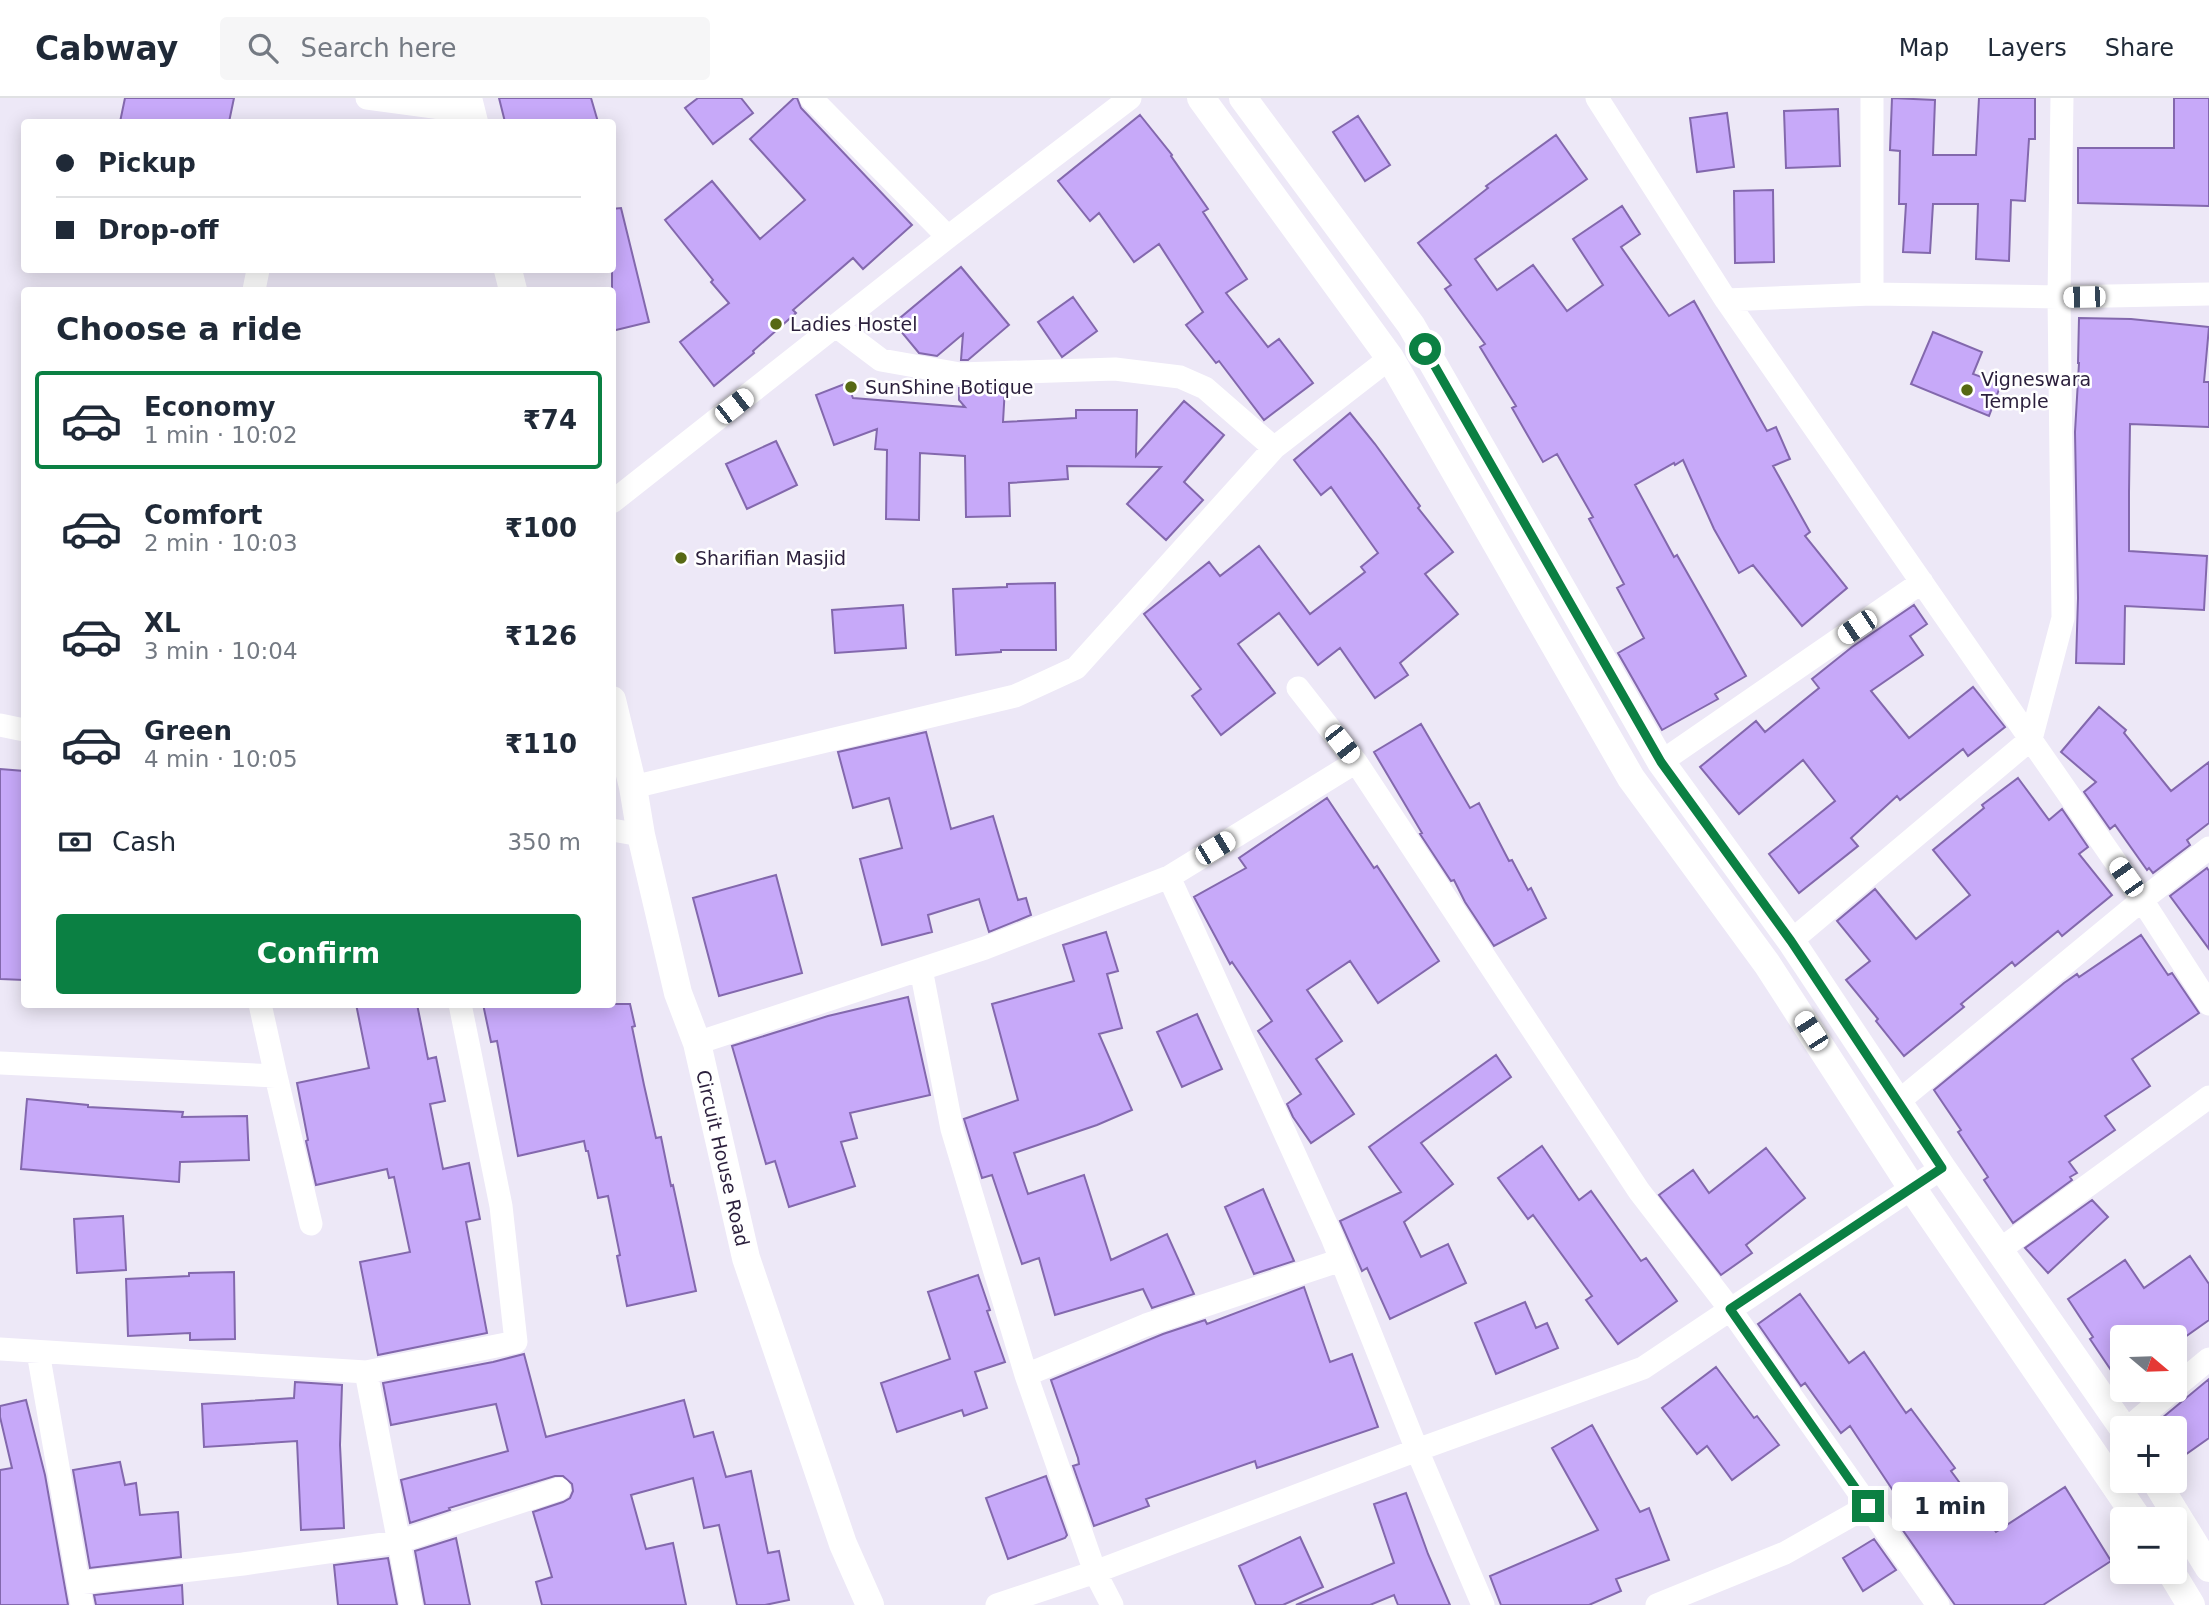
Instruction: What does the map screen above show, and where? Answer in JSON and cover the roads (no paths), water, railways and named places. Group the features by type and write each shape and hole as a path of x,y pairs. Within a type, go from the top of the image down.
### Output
{"street":[{"path":"367,98 471,111"},
{"path":"811,98 948,237"},
{"path":"616,499 948,237 1130,98"},
{"path":"1201,98 1390,358 1631,778 1767,964 1912,1188 2130,1507"},
{"path":"1243,98 1411,325 1661,762 1791,941 1998,1251 2116,1416"},
{"path":"1597,98 1726,300 2142,900 2209,1004"},
{"path":"1872,98 1872,294"},
{"path":"1791,941 2031,739 2063,618 2059,297 2062,98"},
{"path":"1726,300 1872,294 2059,297 2209,294"},
{"path":"836,326 881,360 960,374 1115,369 1180,377 1205,388 1274,448"},
{"path":"634,787 1015,696 1076,668 1274,448 1390,358"},
{"path":"1661,762 1922,582"},
{"path":"1298,688 1356,762 1639,1191 1730,1309 1938,1605"},
{"name":"Circuit House Road","path":"616,716 678,993 697,1043 746,1258 843,1544 870,1605"},
{"path":"0,725 21,725"},
{"path":"697,1043 985,948 1168,877 1356,762"},
{"path":"616,831 641,835"},
{"path":"1899,1101 2209,848"},
{"path":"1168,877 1341,1260 1483,1605"},
{"path":"922,969 951,1129 1026,1375 1095,1572 1112,1605"},
{"path":"261,1008 311,1224"},
{"path":"0,1349 366,1371 516,1342 501,1206 461,1008"},
{"path":"0,1063 276,1076"},
{"path":"1998,1251 2209,1097"},
{"path":"997,1605 1095,1572 1643,1368 1942,1168"},
{"path":"1026,1375 1146,1325 1341,1260"},
{"path":"38,1352 80,1594 243,1564 398,1542 559,1489"},
{"path":"2188,1376 2209,1359"},
{"path":"366,1371 411,1605"},
{"path":"2140,1416 2157,1402"},
{"path":"2163,1493 2209,1568"},
{"path":"1657,1605 1785,1553 1868,1506"},
{"path":"2178,1584 2191,1605"}],"place":[{"name":"Ladies Hostel","path":"776,324"},
{"name":"SunShine Botique","path":"851,387"},
{"name":"Vigneswara Temple","path":"1967,390"},
{"name":"Sharifian Masjid","path":"681,558"}]}
